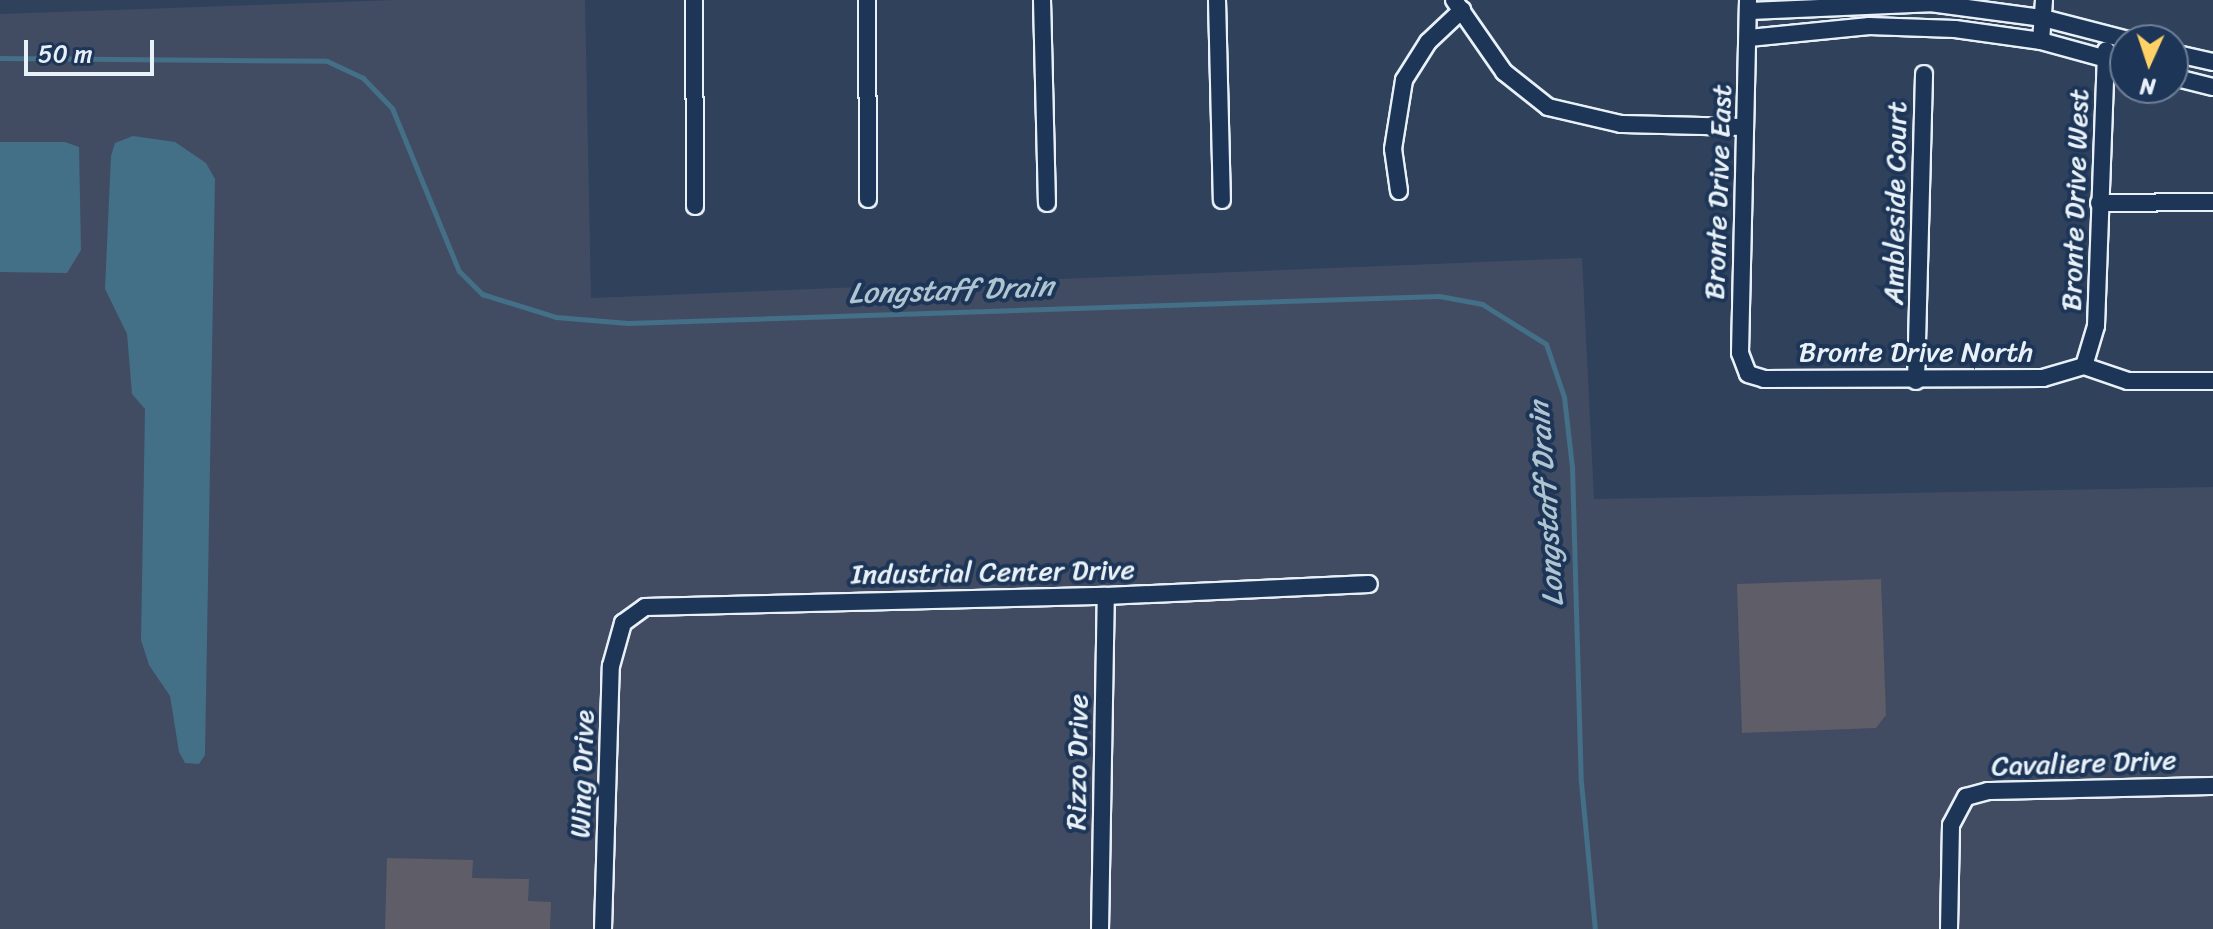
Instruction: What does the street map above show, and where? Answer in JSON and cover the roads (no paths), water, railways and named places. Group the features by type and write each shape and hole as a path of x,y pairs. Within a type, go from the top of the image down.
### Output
{"street":[{"path":"694,0 695,206"},
{"path":"867,0 868,199"},
{"path":"1042,0 1047,203"},
{"path":"1217,0 1222,200"},
{"path":"2041,41 2044,0"},
{"path":"1869,1 1869,26"},
{"path":"1749,5 1869,1 1930,3 2043,18 2107,33"},
{"path":"1399,191 1393,149 1404,80 1428,42 1458,5 1504,72 1548,107 1621,124 1744,127"},
{"name":"Bronte Drive East","path":"1748,374 1740,353 1749,5"},
{"path":"1749,38 1869,26 1955,29 2041,41 2109,60"},
{"name":"Bronte Drive West","path":"2084,366 2096,326 2107,33"},
{"path":"2189,57 2213,62"},
{"name":"Ambleside Court","path":"1916,381 1924,74"},
{"path":"2189,81 2213,87"},
{"path":"2099,203 2213,202"},
{"path":"2084,366 2128,381 2213,381"},
{"name":"Bronte Drive North","path":"1748,374 1764,379 1916,381 2043,378 2084,366"},
{"name":"Industrial Center Drive","path":"623,623 645,607 665,604 1106,596 1369,584"},
{"name":"Rizzo Drive","path":"1100,929 1106,596"},
{"name":"Wing Drive","path":"603,929 611,666 623,623"},
{"name":"Cavaliere Drive","path":"1949,929 1951,825 1959,803 1988,791 2213,786"}],"waterway":[{"name":"Longstaff Drain","path":"0,58 327,61 363,78 392,108 459,271 482,294 556,317 628,323 1439,296 1482,304 1546,344 1564,397 1572,467 1581,782 1595,929"}]}
